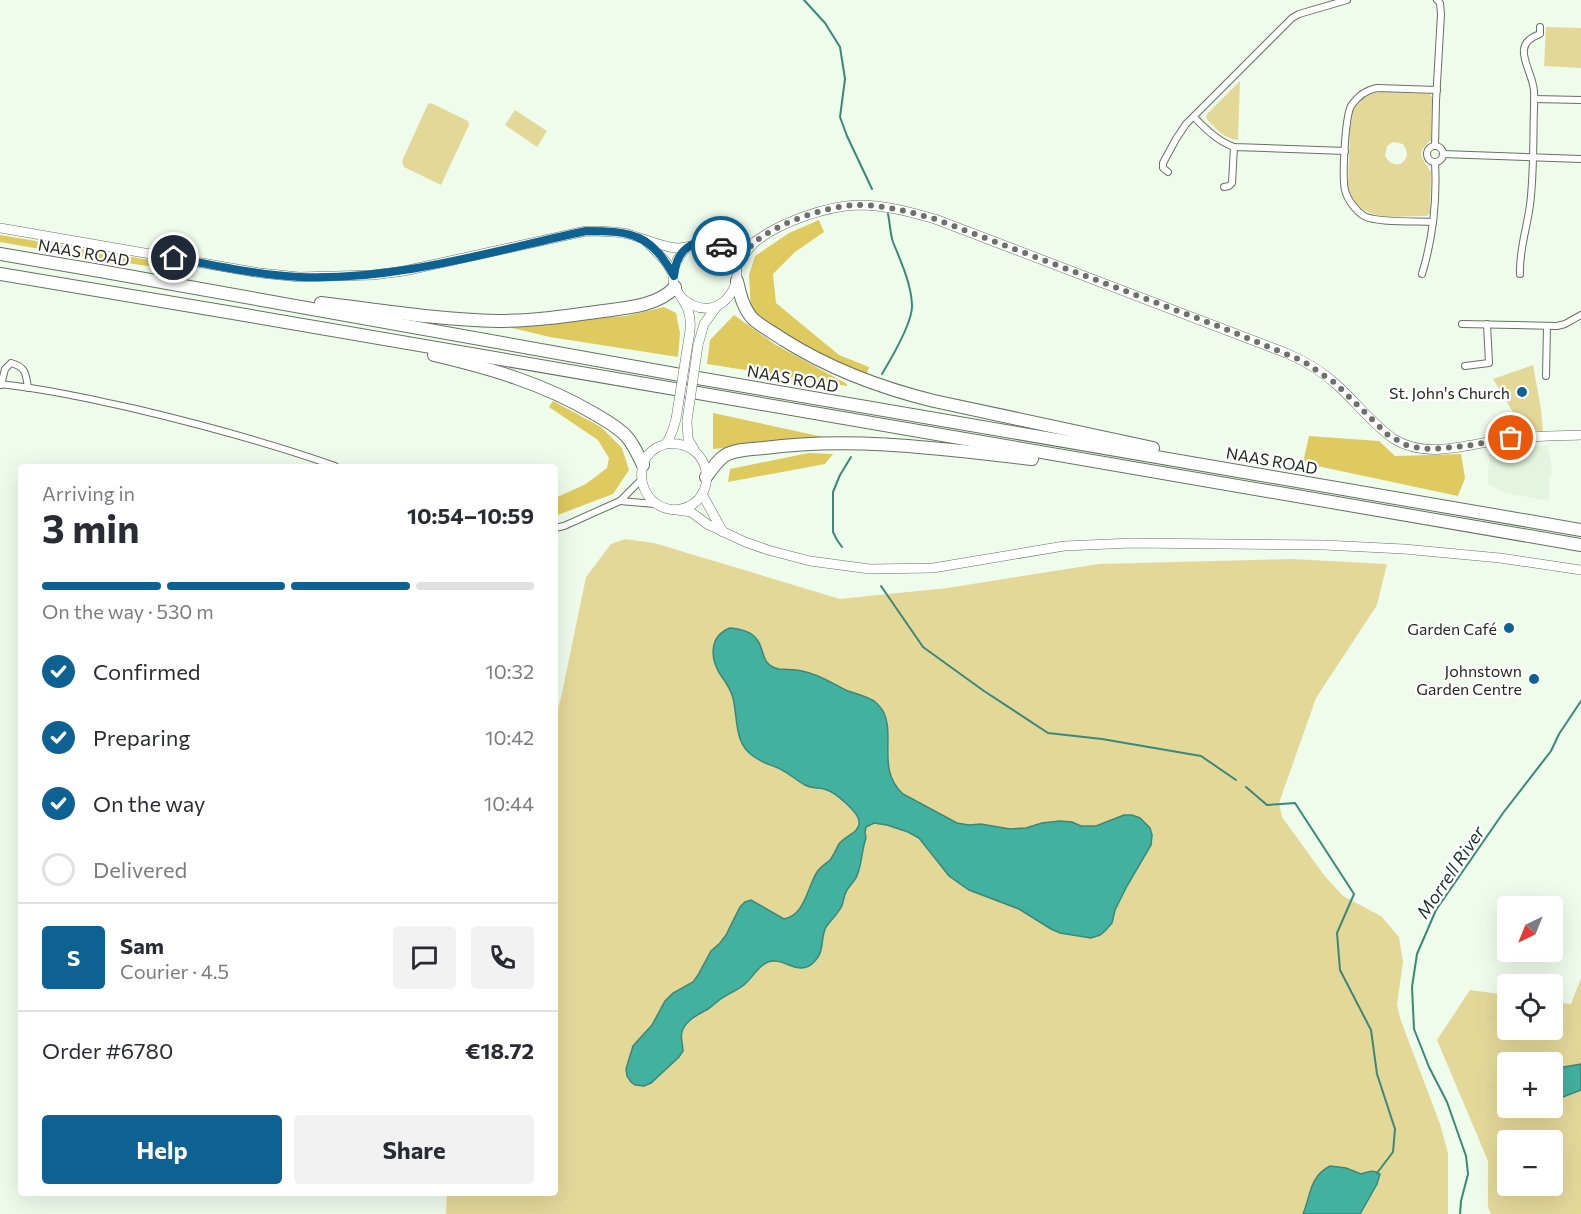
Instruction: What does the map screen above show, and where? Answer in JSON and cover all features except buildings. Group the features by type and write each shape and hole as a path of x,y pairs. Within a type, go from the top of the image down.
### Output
{"highway":[{"name":"NAAS ROAD","path":"0,254 697,378 1581,530"},
{"path":"100,271 305,301 457,319 498,321 557,318 625,308 666,296 674,281"},
{"name":"NAAS ROAD","path":"0,274 1581,545"},
{"path":"736,275 746,309 753,318 804,352 849,374 934,401 1215,461 1271,476"},
{"path":"245,315 450,359 530,382 568,399 615,426 627,437 643,465"},
{"path":"706,477 725,456 741,451 818,443 861,443 1040,459 1269,492"}],"street":[{"path":"1168,172 1163,168 1163,163 1186,124 1292,18 1347,0"},
{"path":"1435,146 1441,14 1440,3 1437,0"},
{"path":"1520,274 1522,243 1531,196 1534,99 1534,85 1524,59 1524,48 1527,42 1540,34 1540,27"},
{"path":"1433,222 1373,219 1363,215 1349,200 1344,188 1345,151 1349,112 1353,104 1369,90 1377,88 1437,90"},
{"path":"1534,99 1581,100"},
{"path":"1194,117 1224,144 1234,147 1345,151"},
{"path":"1435,146 1440,147 1443,154 1441,159 1435,162 1427,154 1430,147 1435,146"},
{"path":"1224,186 1232,183 1234,147"},
{"path":"1443,154 1581,159"},
{"path":"1422,274 1429,251 1433,222 1435,162"},
{"path":"722,247 755,242 789,223 823,211 857,205 895,208 935,219 1286,353 1327,376 1388,435 1406,445 1431,449 1511,438 1581,435"},
{"path":"0,228 260,273 299,277 404,271 586,231 610,231 675,248 697,243 714,243 729,252 736,275"},
{"path":"644,239 664,260 689,312 693,344 687,421 688,439 703,462 706,477 702,494 691,505 677,510"},
{"path":"682,298 695,307 710,308 728,299 740,260 755,242"},
{"path":"674,281 677,259 689,246"},
{"path":"665,444 676,419 693,344 717,306"},
{"path":"1462,324 1547,326 1565,324 1581,315"},
{"path":"1465,366 1489,363 1487,324"},
{"path":"1546,376 1547,326"},
{"path":"28,388 26,372 20,365 11,363 5,369 1,385 89,398 180,419 329,464"},
{"path":"656,504 646,493 641,480 643,465 651,452 665,444 680,444 695,451"},
{"path":"558,527 620,501 641,480"},
{"path":"702,494 723,532"},
{"path":"620,501 656,504 691,512 723,532 768,550 810,561 870,569 933,568 1064,546 1132,543 1324,545 1404,549 1500,558 1581,570"}],"shaded area":[{"path":"1546,27 1581,28 1581,68 1544,66"},
{"path":"1240,81 1238,140 1224,135 1206,118 1207,114"},
{"path":"1380,92 1430,94 1432,97 1431,140 1422,152 1423,159 1431,172 1430,213 1427,216 1379,215 1359,207 1352,198 1348,186 1353,110 1363,98","holes":["1393,142 1403,144 1407,155 1405,160 1398,164 1389,161 1385,156 1387,146"]},
{"path":"431,103 468,121 469,125 441,185 404,167 402,161 428,104"},
{"path":"515,110 547,131 537,147 505,125"},
{"path":"819,220 824,232 795,252 773,274 776,303 839,355 869,367 866,376 796,342 751,311 749,275 755,256 789,233"},
{"path":"0,235 191,267 189,272 79,256 0,242"},
{"path":"664,307 676,313 680,333 678,357 550,337 500,325 626,316"},
{"path":"734,315 776,345 847,386 707,364 710,340"},
{"path":"1533,365 1543,433 1520,424 1493,379"},
{"path":"553,401 601,427 622,448 629,470 613,494 558,515 558,497 586,484 607,468 609,458 598,440 549,407"},
{"path":"713,413 828,438 713,449"},
{"path":"1309,436 1379,441 1395,456 1461,454 1465,478 1458,496 1303,463"},
{"path":"1548,445 1552,472 1549,481 1549,501 1505,493 1488,484 1489,453"},
{"path":"809,453 833,454 825,464 728,482 730,469"},
{"path":"625,539 654,543 840,599 947,588 1099,564 1292,559 1387,564 1377,605 1316,698 1279,803 1282,817 1324,875 1343,896 1381,916 1399,937 1403,962 1397,1004 1400,1018 1440,1124 1448,1153 1448,1214 446,1214 447,1196 558,1196 558,708 586,577 611,544"},
{"path":"1581,978 1581,1214 1491,1214 1488,1207 1488,1161 1437,1040 1470,990 1497,994 1497,1040 1563,1040 1563,1003 1571,1004"}],"water":[{"path":"730,628 752,635 758,641 766,661 773,667 814,674 875,702 883,711 886,721 888,763 895,784 903,794 957,823 1010,829 1060,821 1072,822 1081,826 1096,826 1124,815 1140,818 1150,828 1151,845 1115,910 1112,923 1100,935 1091,938 1060,933 1019,909 969,890 949,876 919,838 887,825 874,823 866,827 866,838 857,876 846,892 837,914 826,927 820,953 815,961 803,968 780,962 768,962 742,986 688,1022 681,1034 683,1051 651,1083 644,1086 631,1082 626,1069 633,1046 652,1025 665,1001 673,993 693,982 711,951 726,935 740,907 751,900 784,919 797,912 818,870 830,860 841,841 855,831 859,825 855,813 836,795 824,789 805,785 747,751 738,730 732,695 717,668 713,655 718,636"},
{"path":"1581,1064 1581,1090 1563,1097 1563,1067"},
{"path":"1330,1166 1346,1168 1361,1174 1373,1171 1380,1174 1360,1214 1303,1214 1314,1181 1323,1170"}],"waterway":[{"path":"804,0 825,23 840,47 845,79 840,117 872,189"},
{"path":"882,374 909,321 912,305 908,281 892,239 888,214"},
{"name":"Morrell River","path":"842,547 833,532 833,492 851,457"},
{"path":"881,586 923,647 1048,733 1102,739 1201,756 1236,780"},
{"name":"Morrell River","path":"1460,1214 1468,1174 1466,1156 1447,1102 1429,1067 1414,1029 1412,987 1417,954 1436,910 1503,813 1551,751 1559,734 1581,701"},
{"path":"1246,787 1267,805 1295,803 1354,894 1337,933 1340,970 1371,1030 1377,1074 1395,1129 1393,1152 1377,1173"}],"way so far":[{"path":"721,246 729,252 736,268 755,242 782,226 809,215 857,205 895,208 935,219 1286,353 1319,370 1388,435 1406,445 1431,449 1511,438"}],"place":[{"name":"St. John's Church","path":"1522,392"},
{"name":"Garden Café","path":"1509,628"},
{"name":"Johnstown Garden Centre","path":"1534,679"}],"route":[{"path":"174,258 260,273 299,277 361,276 404,271 586,231 610,231 644,239 656,250 674,276 677,259 689,246 705,242 721,246"}]}
